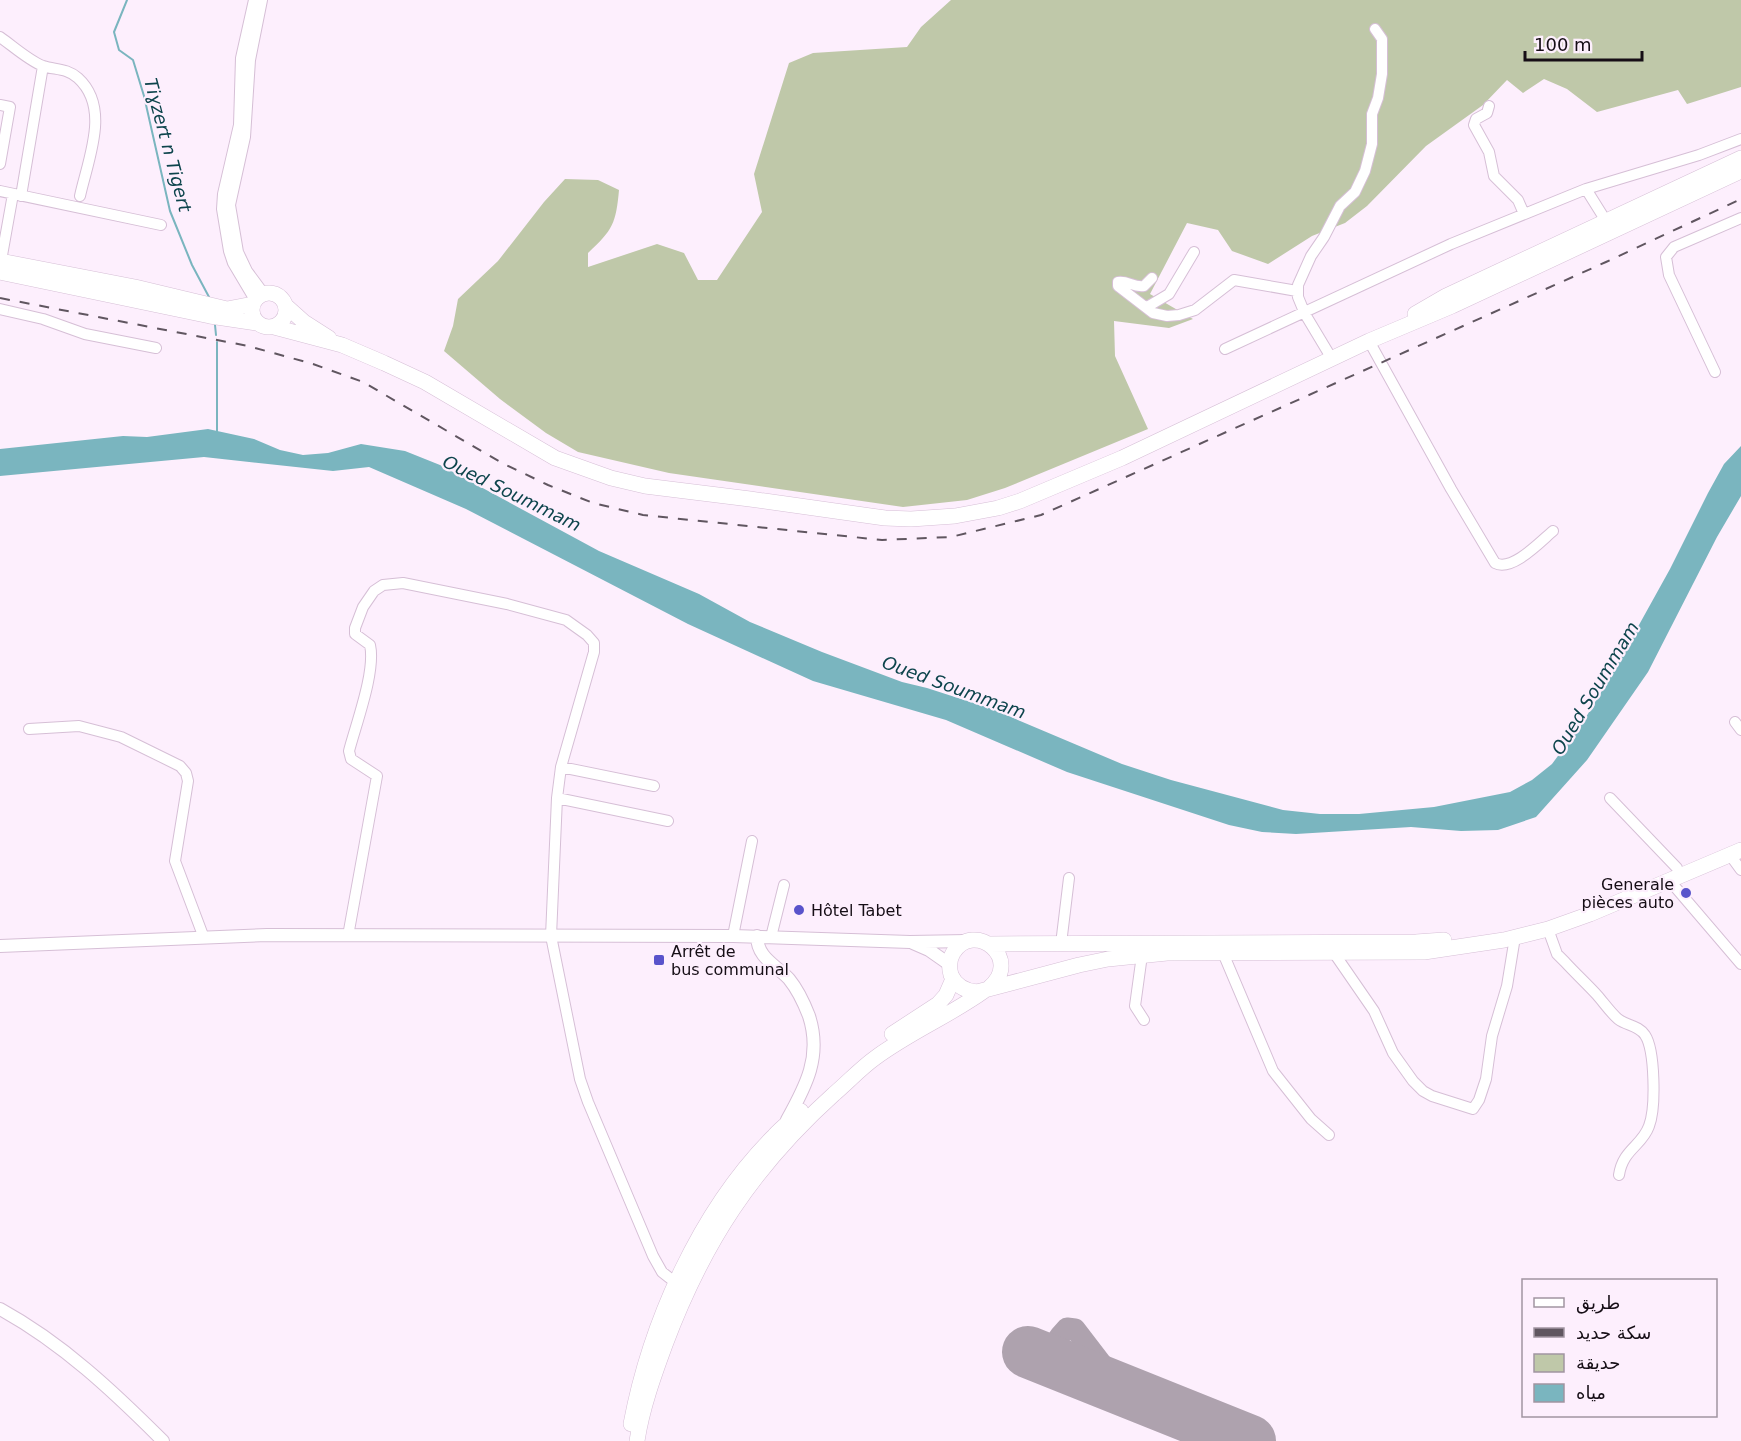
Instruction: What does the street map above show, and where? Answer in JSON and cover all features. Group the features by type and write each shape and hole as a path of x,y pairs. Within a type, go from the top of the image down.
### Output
{"highway":[{"path":"1385,334 1397,323 1446,296 1741,158"},
{"path":"0,261 135,287 227,309 277,295 285,305 320,333 424,382 555,458 599,475 645,486 853,515 911,519 969,514 1020,501 1122,458 1369,341 1400,330 1741,171"},
{"path":"0,272 210,316 257,323 265,327 274,327 342,345"},
{"path":"257,299 251,312 257,323"},
{"path":"274,327 284,318 285,305"},
{"path":"951,971 963,989 970,991 1003,987 1079,965 1142,955 1424,952 1515,937 1548,929 1673,874 1741,840"},
{"path":"628,1441 637,1393 647,1358 676,1283 706,1226 724,1198 748,1165 783,1127 878,1044 938,1004 946,995 955,950 967,941 982,941 989,944 1061,944 1416,942 1461,939 1502,932 1555,918 1736,853"},
{"path":"637,1441 656,1370 683,1299 717,1232 754,1177 805,1120 874,1059 909,1035 959,1008 987,989 999,977 1001,970 999,955 989,944"}],"main road":[{"path":"0,946 267,935 757,936 910,942 967,941"},
{"path":"757,936 758,948 762,954 789,980 803,1000 814,1038 815,1048 805,1085 783,1127"},
{"path":"910,942 928,950 951,971"},
{"path":"0,1309 33,1328 86,1367 163,1441"}],"street":[{"path":"254,0 242,58 238,135 222,209 233,263 257,299"},
{"path":"257,299 238,252 230,205 245,137 250,60 262,0"},
{"path":"1332,359 1305,314 1297,291 1311,256 1340,206 1360,183 1367,165 1372,144 1372,114 1380,88 1383,61 1382,39 1375,29"},
{"path":"0,38 43,66 63,69 77,77 95,103 95,126 80,196"},
{"path":"0,261 17,195 43,66"},
{"path":"0,105 10,107 0,164"},
{"path":"1489,106 1487,113 1476,118 1474,125 1489,152 1496,180 1518,200 1524,214"},
{"path":"1225,349 1305,314 1441,249 1524,214 1586,189 1699,155 1741,139"},
{"path":"1586,189 1606,221"},
{"path":"0,191 161,225"},
{"path":"1715,372 1669,275 1666,256 1674,247 1741,218"},
{"path":"1148,307 1169,294 1194,252"},
{"path":"1152,278 1147,284 1139,287 1122,281 1118,284 1158,315 1167,316 1187,313 1195,309 1234,280 1297,291"},
{"path":"0,309 43,319 85,334 156,348"},
{"path":"1369,341 1495,563 1500,565 1514,562 1553,531"},
{"path":"348,936 377,776 351,759 349,751 366,688 371,652 370,645 355,634 355,628 363,607 374,591 383,585 403,583 507,604 566,620 587,635 594,644 593,658 561,767 557,798 551,936 578,1070 588,1102 653,1256 663,1272 676,1283"},
{"path":"29,729 79,726 121,737 180,766 186,773 188,781 175,861 204,938"},
{"path":"561,767 654,786"},
{"path":"557,798 668,822"},
{"path":"1610,798 1673,874 1741,964"},
{"path":"733,936 752,841"},
{"path":"1736,853 1741,870"},
{"path":"1061,944 1069,878"},
{"path":"771,937 784,885"},
{"path":"1548,929 1557,954 1616,1017 1636,1027 1647,1038 1654,1084 1650,1124 1646,1133 1625,1156 1619,1175"},
{"path":"1334,953 1374,1011 1393,1053 1413,1081 1422,1091 1432,1096 1473,1109 1479,1100 1486,1078 1492,1036 1507,986 1515,937"},
{"path":"1223,953 1273,1071 1311,1119 1329,1135"},
{"path":"1142,955 1136,1006 1144,1020"}],"green space":[{"path":"951,0 1741,0 1741,87 1687,104 1678,90 1597,112 1567,89 1544,79 1523,93 1507,80 1483,105 1426,146 1367,206 1345,223 1312,236 1268,264 1232,251 1218,230 1187,223 1150,294 1193,319 1169,328 1114,321 1115,356 1148,429 1005,488 967,500 903,507 669,473 578,452 546,433 500,399 444,351 453,326 458,299 498,261 565,179 598,180 619,190 612,225 588,253 588,267 657,244 684,253 698,280 717,280 762,212 754,174 789,63 813,53 907,47 921,27"}],"water":[{"path":"208,429 254,439 280,450 303,455 328,453 361,444 405,451 440,465 599,551 699,594 750,622 822,652 902,682 992,709 1122,764 1171,780 1283,810 1320,814 1359,814 1434,807 1510,792 1532,780 1552,764 1583,722 1670,569 1724,464 1741,446 1741,496 1717,537 1648,672 1587,760 1536,817 1498,830 1461,831 1411,827 1296,834 1262,832 1229,825 1067,772 946,720 813,681 688,624 466,509 369,467 333,471 204,457 0,476 0,449 123,436 147,437"}],"waterway":[{"name":"Tiɣzert n Tigert","path":"127,0 114,32 119,50 133,60 144,96 170,211 192,265 209,297"},
{"name":"Tiɣzert n Tigert","path":"215,325 216,335"},
{"name":"Tiɣzert n Tigert","path":"217,342 217,432"}],"taxiway":[{"path":"1048,1360 1057,1339 1063,1332 1067,1328 1075,1329 1121,1389"}],"runway":[{"path":"1028,1352 1250,1441"}],"railway":[{"path":"0,298 248,346 313,364 363,382 502,463 593,503 643,515 882,540 951,537 1041,515 1606,262 1741,199"}],"place":[{"name":"Generale pièces auto","path":"1686,893"},
{"name":"Hôtel Tabet","path":"799,910"},
{"name":"Arrêt de bus communal","path":"659,960"}],"water label":[{"name":"Oued Soummam","path":"512,493"},
{"name":"Oued Soummam","path":"954,687"},
{"name":"Oued Soummam","path":"1595,688"}]}
